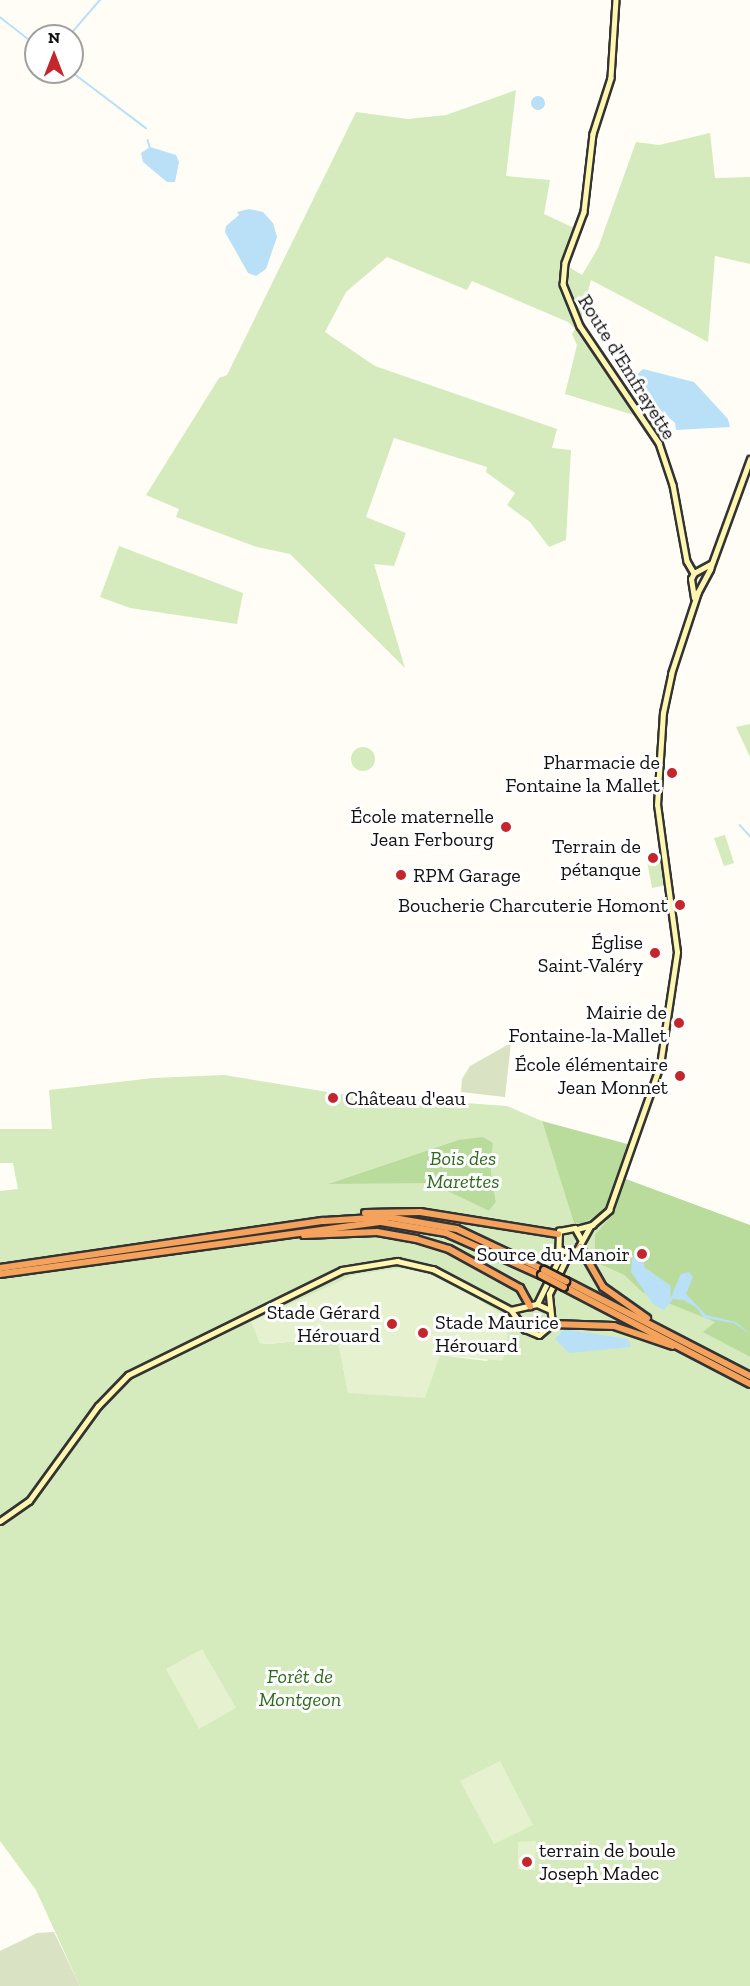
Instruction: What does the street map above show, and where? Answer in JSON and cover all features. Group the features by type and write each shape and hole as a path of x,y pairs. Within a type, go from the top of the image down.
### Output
{"highway":[{"path":"0,1268 391,1211 420,1212 558,1234"},
{"path":"268,1229 368,1217 421,1220 469,1234 750,1384"},
{"path":"0,1274 340,1225 405,1224 462,1239 542,1272"},
{"path":"223,1242 341,1231 377,1232 416,1239 449,1249 520,1288 527,1308"},
{"path":"581,1244 590,1267 613,1297 694,1346"},
{"path":"565,1284 694,1346 750,1376"},
{"path":"552,1324 614,1326 702,1357"}],"street":[{"name":"Route d'Emfrayette","path":"616,0 613,69 593,134 584,212 565,263 563,284 580,326 658,443 673,485 687,561 694,573"},
{"path":"0,1521 29,1501 98,1407 128,1375 342,1270 375,1262 414,1264 446,1274 511,1310 521,1320 525,1329 533,1335 544,1334 552,1324 548,1309 549,1294 569,1253 581,1244 592,1225 612,1203 655,1083 667,1027 677,942 657,792 667,690 701,586 714,559 750,459"},
{"path":"693,610 691,577 714,559"},
{"path":"700,572 705,578"},
{"path":"693,585 701,586"},
{"path":"511,1310 537,1304 560,1249 558,1234 565,1228 577,1229 592,1225"},
{"path":"577,1229 581,1244"},
{"path":"560,1249 569,1253"},
{"path":"537,1304 548,1309"},
{"path":"521,1320 527,1308"}],"green space":[{"path":"516,90 506,176 550,180 544,214 574,228 564,264 582,275 598,248 636,142 659,145 710,133 715,178 750,177 750,264 715,256 708,342 591,280 579,327 640,417 565,394 577,345 572,334 575,329 568,322 472,281 467,290 387,257 346,292 325,332 375,366 557,429 552,448 571,450 566,540 549,547 530,522 507,505 515,493 486,472 487,467 394,438 366,517 406,533 394,566 374,564 405,668 290,554 257,547 176,517 179,509 146,495 219,378 227,375 356,112 408,119 446,115"},
{"path":"119,546 243,593 237,624 130,608 100,597"},
{"path":"750,724 750,757 736,727"},
{"path":"363,747 372,750 375,759 372,768 363,771 354,768 351,759 354,750"},
{"path":"725,835 734,863 724,866 714,838"},
{"path":"660,853 666,885 652,888 646,856"},
{"path":"511,1043 505,1097 461,1092 462,1079 470,1066"},
{"name":"Forêt de Montgeon","path":"224,1075 340,1094 507,1106 542,1121 574,1222 602,1211 613,1216 595,1234 595,1262 624,1275 643,1293 716,1322 704,1332 750,1357 750,1986 80,1986 36,1890 0,1841 0,1191 18,1189 13,1163 0,1163 0,1129 52,1129 49,1090 153,1078","holes":["458,1140 493,1143 491,1171 496,1202 489,1211 430,1183 331,1183","404,1268 452,1282 510,1321 487,1361 440,1355 348,1392 336,1329 306,1340 260,1343 252,1322 355,1275"]},
{"path":"542,1121 631,1145 626,1179 750,1225 750,1357 703,1332 715,1322 643,1293 624,1275 595,1262 595,1234 612,1216 602,1211 584,1223 574,1223"},
{"name":"Bois des Marettes","path":"483,1137 493,1143 491,1171 496,1202 489,1211 430,1183 328,1184 458,1140"},
{"name":"Stade Maurice Hérouard","path":"404,1268 452,1282 510,1320 503,1361 440,1355 425,1398 348,1393 336,1329 306,1340 260,1343 251,1322 355,1275"},
{"path":"202,1649 236,1708 199,1729 166,1669"},
{"path":"500,1761 533,1825 494,1844 460,1781"},
{"name":"terrain de boule Joseph Madec","path":"536,1841 535,1870 518,1869 518,1842"},
{"path":"54,1932 80,1986 0,1986 0,1951 37,1933"}],"water":[{"path":"535,96 541,96 545,103 541,110 535,110 531,106 531,100"},
{"path":"150,147 176,155 179,162 175,182 167,182 143,162 141,153"},
{"path":"249,209 263,212 273,223 277,237 266,269 256,276 248,273 225,232 226,226 239,215 237,212"},
{"path":"643,369 694,382 728,419 730,427 676,430 675,423 637,389 633,378"},
{"path":"641,1251 644,1253 644,1267 671,1286 670,1299 681,1274 689,1272 693,1277 686,1294 706,1315 736,1322 750,1334 734,1323 704,1318 696,1307 683,1300 673,1299 664,1310 653,1304 631,1272 632,1259"},
{"path":"564,1329 628,1339 631,1347 569,1353 555,1339"}],"waterway":[{"path":"79,24 100,0"},
{"path":"0,17 24,36"},
{"path":"84,81 146,128"},
{"path":"148,140 150,147"},
{"path":"740,825 750,836"}],"place":[{"name":"Pharmacie de Fontaine la Mallet","path":"672,773"},
{"name":"École maternelle Jean Ferbourg","path":"506,827"},
{"name":"Terrain de pétanque","path":"653,858"},
{"name":"RPM Garage","path":"401,875"},
{"name":"Boucherie Charcuterie Homont","path":"680,905"},
{"name":"Église Saint-Valéry","path":"655,953"},
{"name":"Mairie de Fontaine-la-Mallet","path":"679,1023"},
{"name":"École élémentaire Jean Monnet","path":"680,1076"},
{"name":"Château d'eau","path":"333,1098"},
{"name":"Source du Manoir","path":"642,1254"},
{"name":"Stade Gérard Hérouard","path":"392,1324"},
{"name":"Stade Maurice Hérouard","path":"423,1333"},
{"name":"terrain de boule Joseph Madec","path":"527,1862"}]}
